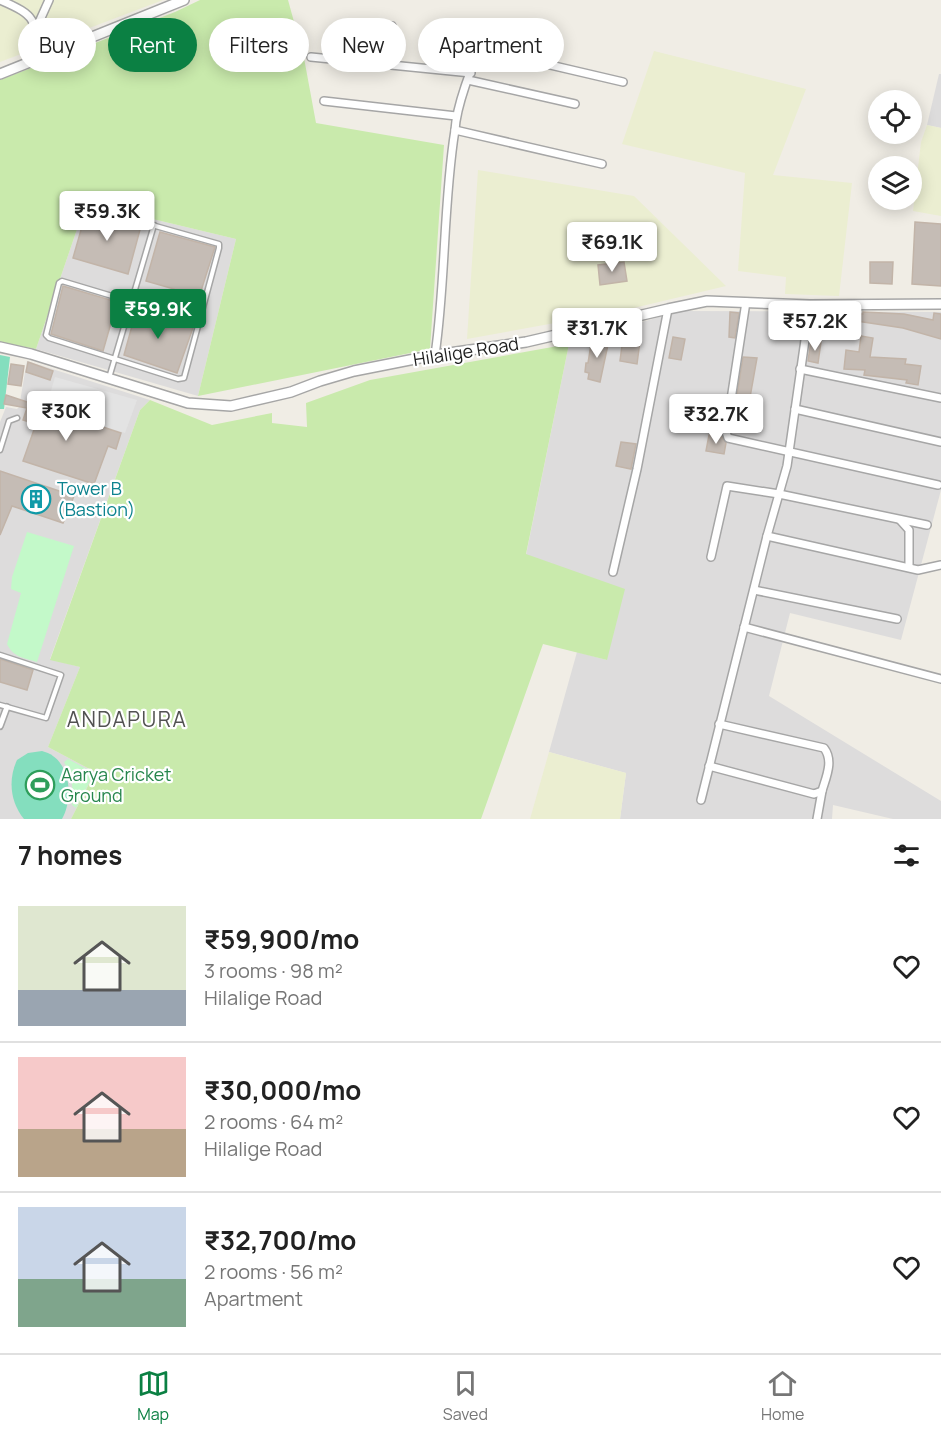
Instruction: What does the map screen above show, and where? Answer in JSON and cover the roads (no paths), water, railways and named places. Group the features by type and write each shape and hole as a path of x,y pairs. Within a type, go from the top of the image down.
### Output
{"street":[{"path":"0,0 25,11 29,18"},
{"path":"41,18 49,0"},
{"path":"96,36 184,0"},
{"path":"435,355 439,327 450,161 456,116 479,54 486,50 623,82"},
{"path":"311,57 321,58"},
{"path":"0,74 18,67"},
{"path":"406,68 469,77 575,104"},
{"path":"324,101 456,116"},
{"path":"455,130 602,164"},
{"name":"Hilalige Road","path":"0,347 31,354 188,404 231,406 291,392 354,371 435,355 526,342 706,302 941,304"},
{"path":"746,302 726,432 728,438 938,485"},
{"path":"701,800 789,452 810,304"},
{"path":"613,572 637,469 668,309"},
{"path":"800,369 941,398"},
{"path":"795,409 941,442"},
{"path":"711,557 725,487 730,486 927,525"},
{"path":"899,519 909,530 909,567"},
{"path":"767,536 918,570 941,565"},
{"path":"754,590 897,619"},
{"path":"744,627 941,679"},
{"path":"0,726 7,707"},
{"path":"719,724 824,748 829,754 829,763 817,819"},
{"path":"709,766 814,794 822,791"}],"lane":[{"path":"92,208 219,244 199,322 184,378 49,338 46,335 59,283 63,281 199,322"},
{"path":"109,378 154,225"},
{"path":"0,450 9,421 17,418"},
{"path":"0,655 61,675 46,718 0,705"}],"place":[{"name":"Tower B (Bastion)","path":"36,499"},
{"name":"Aarya Cricket Ground","path":"40,785"}],"district":[{"name":"ANDAPURA","path":"127,720"}]}
